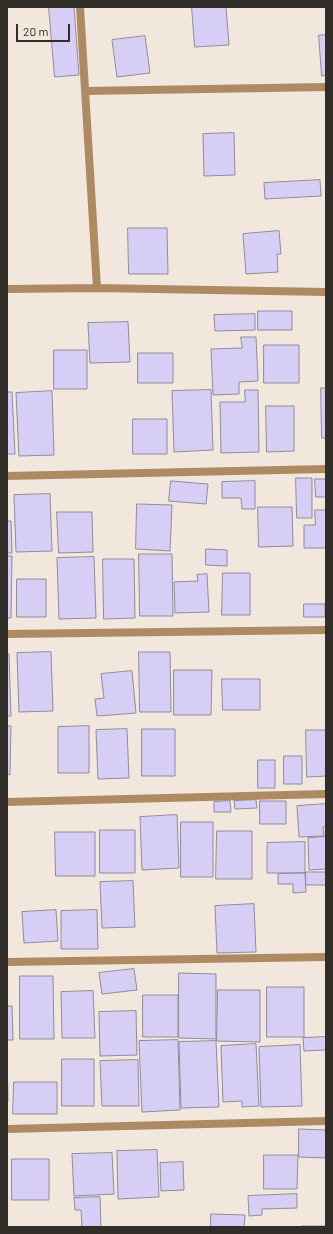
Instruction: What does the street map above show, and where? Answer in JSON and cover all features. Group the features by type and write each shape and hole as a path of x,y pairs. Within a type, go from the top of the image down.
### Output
{"street":[{"path":"80,7 97,288"},
{"path":"86,91 326,87"},
{"path":"7,289 97,288 326,292"},
{"path":"7,476 326,469"},
{"path":"7,634 326,630"},
{"path":"7,802 326,794"},
{"path":"7,962 326,957"},
{"path":"7,1129 326,1121"}],"building":[{"path":"49,7 74,7 79,75 55,77"},
{"path":"192,7 226,7 229,45 195,47"},
{"path":"319,35 326,35 326,75 322,76"},
{"path":"145,36 150,73 117,77 112,40"},
{"path":"234,133 235,175 204,176 203,134"},
{"path":"320,180 321,196 265,199 264,183"},
{"path":"128,228 167,228 168,274 129,274"},
{"path":"279,231 281,254 277,254 278,272 246,274 243,234"},
{"path":"258,311 292,311 292,330 258,330"},
{"path":"255,314 255,330 215,331 214,315"},
{"path":"128,322 130,362 90,363 88,323"},
{"path":"241,337 256,337 258,381 239,382 239,394 213,395 211,349 242,348"},
{"path":"264,345 299,345 299,383 264,383"},
{"path":"54,350 87,350 87,389 54,389"},
{"path":"138,353 173,353 173,383 138,383"},
{"path":"321,388 326,388 326,438 322,438"},
{"path":"211,390 213,450 174,452 172,391"},
{"path":"245,390 258,390 259,452 221,453 220,402 245,402"},
{"path":"52,391 54,455 19,456 16,393"},
{"path":"7,392 12,392 15,454 7,454"},
{"path":"266,406 294,406 294,451 267,452"},
{"path":"133,419 167,419 167,454 133,454"},
{"path":"296,478 312,478 312,518 297,518"},
{"path":"315,479 326,479 326,497 316,497"},
{"path":"171,481 208,484 206,504 169,501"},
{"path":"255,481 255,509 242,509 241,498 222,498 222,482"},
{"path":"50,494 52,551 16,552 14,495"},
{"path":"137,504 172,505 170,551 136,549"},
{"path":"258,507 292,507 293,546 259,547"},
{"path":"315,510 326,510 326,548 304,548 304,525 315,525"},
{"path":"57,512 92,512 93,552 59,553"},
{"path":"7,521 11,521 12,553 7,553"},
{"path":"206,549 227,550 227,566 206,565"},
{"path":"139,554 172,554 173,616 140,616"},
{"path":"7,556 12,556 11,618 7,618"},
{"path":"94,557 96,618 59,619 57,558"},
{"path":"103,559 134,559 135,618 104,619"},
{"path":"223,573 250,573 250,615 222,615"},
{"path":"207,574 209,612 175,613 174,582 198,581 197,575"},
{"path":"17,579 46,579 46,617 17,617"},
{"path":"304,604 325,604 325,617 304,617"},
{"path":"51,652 53,711 19,712 17,653"},
{"path":"139,652 170,652 171,712 140,712"},
{"path":"7,654 9,654 11,716 7,716"},
{"path":"174,670 212,670 211,715 174,715"},
{"path":"132,671 136,713 97,716 95,699 104,698 101,674"},
{"path":"222,679 260,679 260,710 223,710"},
{"path":"7,726 11,726 10,775 7,774"},
{"path":"89,726 89,773 58,773 58,727"},
{"path":"127,729 129,778 98,779 96,730"},
{"path":"142,729 175,729 175,776 142,776"},
{"path":"306,730 326,730 326,776 307,777"},
{"path":"284,756 302,756 302,784 284,784"},
{"path":"258,760 275,760 275,788 258,788"},
{"path":"256,800 257,808 235,809 234,801"},
{"path":"230,801 231,812 214,812 214,802"},
{"path":"260,801 286,801 286,824 260,824"},
{"path":"326,804 326,827 323,827 324,836 299,837 297,806"},
{"path":"177,815 179,868 142,870 140,817"},
{"path":"181,822 213,822 213,877 181,877"},
{"path":"100,830 135,830 135,873 100,873"},
{"path":"217,831 252,831 252,879 216,879"},
{"path":"55,832 95,832 95,876 56,876"},
{"path":"326,837 326,869 309,870 308,838"},
{"path":"305,842 305,873 267,873 267,843"},
{"path":"306,872 326,872 326,885 306,885"},
{"path":"305,873 306,892 293,893 293,884 278,884 278,874"},
{"path":"133,881 135,927 102,928 100,882"},
{"path":"254,904 256,952 217,953 215,906"},
{"path":"56,910 58,941 24,943 22,912"},
{"path":"97,910 98,949 61,949 61,911"},
{"path":"134,969 137,990 102,994 99,973"},
{"path":"179,973 216,974 216,1039 179,1038"},
{"path":"20,976 53,976 54,1039 20,1039"},
{"path":"267,987 304,987 304,1037 267,1037"},
{"path":"218,990 260,990 260,1042 217,1041"},
{"path":"93,991 95,1038 62,1038 61,992"},
{"path":"143,995 178,995 178,1037 143,1037"},
{"path":"7,1006 12,1006 13,1040 7,1040"},
{"path":"136,1011 137,1055 100,1056 99,1012"},
{"path":"326,1037 326,1050 304,1051 303,1038"},
{"path":"178,1040 180,1110 142,1112 139,1041"},
{"path":"216,1041 219,1107 181,1108 179,1042"},
{"path":"256,1044 259,1106 242,1107 242,1101 223,1102 221,1046"},
{"path":"300,1045 302,1106 261,1107 259,1047"},
{"path":"7,1047 8,1102 7,1102"},
{"path":"62,1059 94,1059 94,1106 62,1106"},
{"path":"138,1060 139,1106 102,1106 100,1061"},
{"path":"14,1082 57,1082 57,1114 13,1114"},
{"path":"299,1129 326,1130 326,1158 299,1157"},
{"path":"157,1150 159,1197 118,1199 117,1151"},
{"path":"112,1153 114,1194 74,1196 72,1154"},
{"path":"264,1155 298,1155 297,1189 264,1189"},
{"path":"12,1159 49,1159 49,1200 12,1200"},
{"path":"183,1162 184,1190 161,1191 160,1163"},
{"path":"297,1194 297,1208 262,1209 262,1215 249,1216 248,1196"},
{"path":"100,1197 101,1227 82,1227 81,1210 75,1210 74,1198"},
{"path":"211,1214 245,1215 244,1227 211,1227"},
{"path":"326,1226 326,1227 302,1227"}]}
